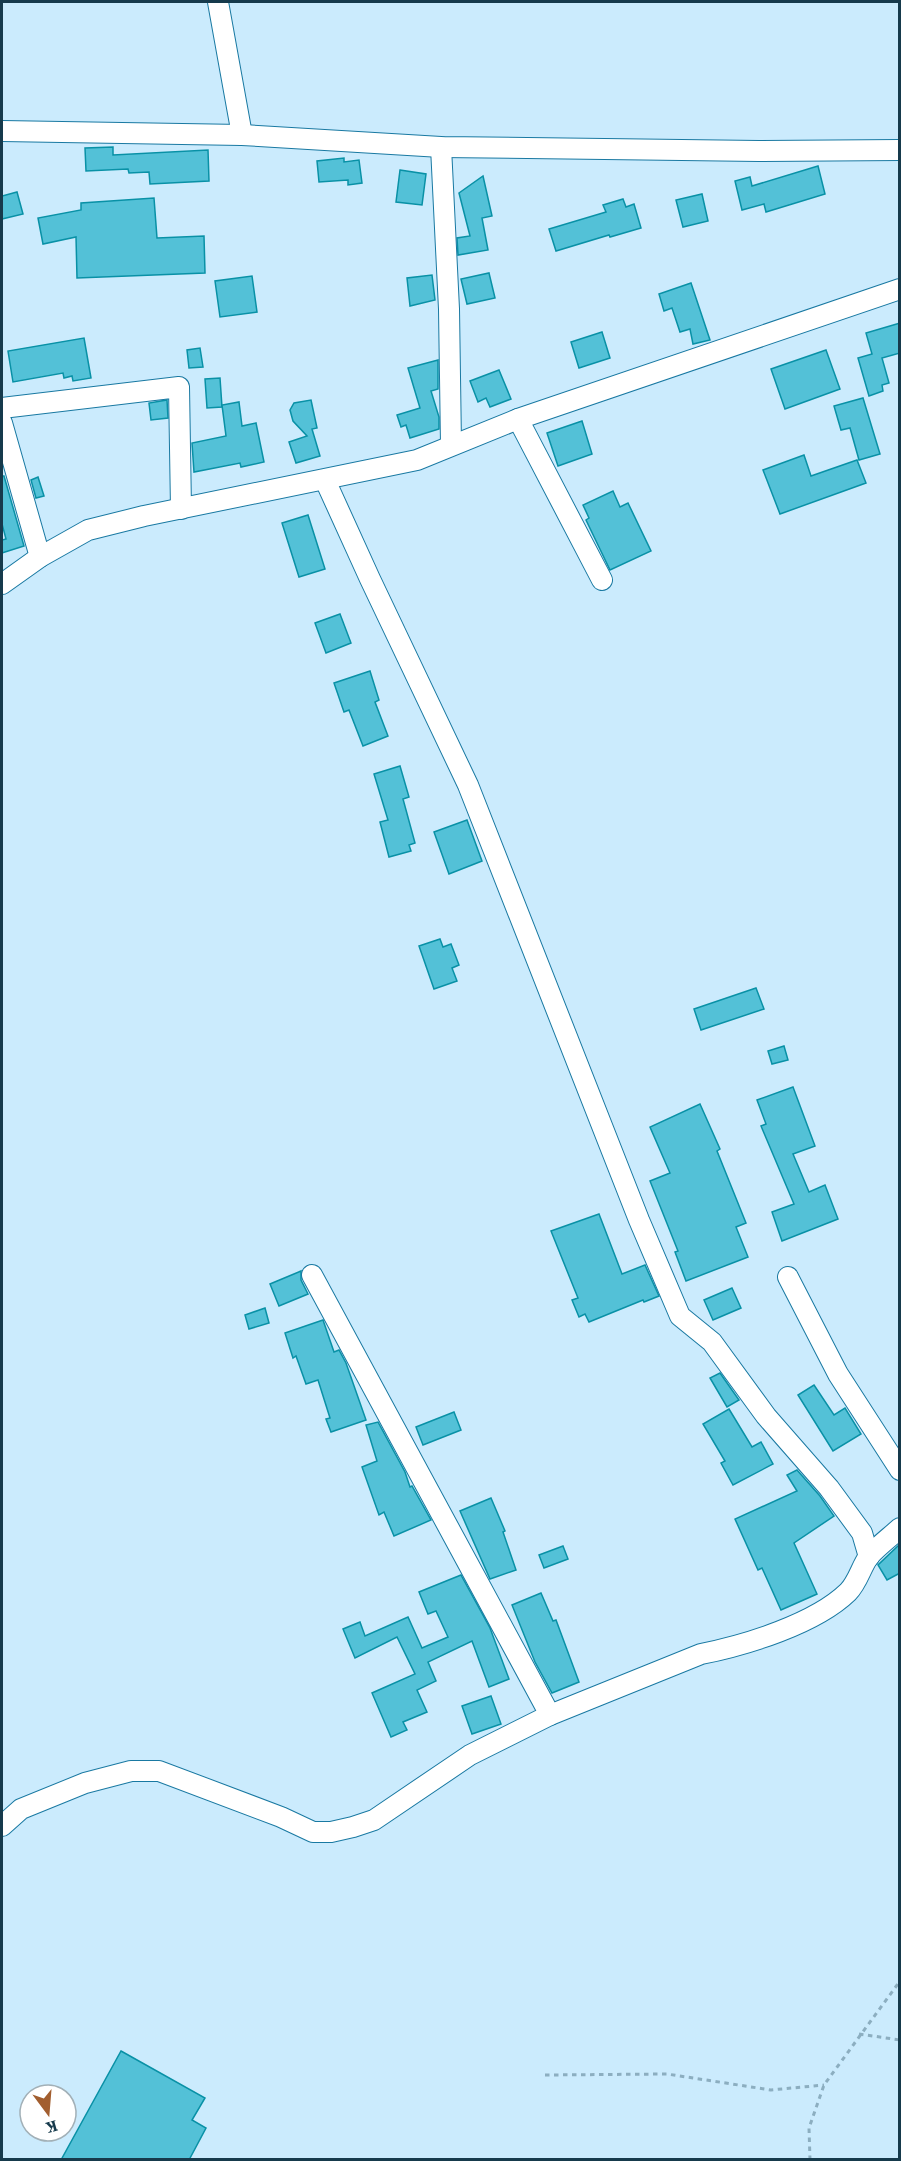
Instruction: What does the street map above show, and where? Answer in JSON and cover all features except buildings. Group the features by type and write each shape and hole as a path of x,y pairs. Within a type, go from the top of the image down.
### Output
{"street":[{"path":"218,2 242,135"},
{"path":"2,131 242,135 441,147 759,151 900,150"},
{"path":"441,147 449,309 451,445"},
{"path":"2,584 40,557 88,530 417,460 518,419 900,289"},
{"path":"2,408 179,387 181,509"},
{"path":"518,419 603,580"},
{"path":"2,423 40,557"},
{"path":"325,480 468,785 639,1220 680,1316 712,1342 766,1416 829,1488 862,1533 869,1557"},
{"path":"312,1275 550,1715"},
{"path":"788,1278 838,1374 900,1470"},
{"path":"2,1826 21,1809 85,1783 131,1771 159,1771 281,1817 313,1832 331,1832 374,1820 470,1755 550,1715 701,1654 724,1649 789,1627 829,1608 850,1590 869,1557 900,1528"}],"path":[{"path":"810,2160 809,2128 824,2085 859,2034 900,1981"},
{"path":"859,2034 900,2040"},
{"path":"545,2075 667,2074 771,2090 824,2085"}]}
